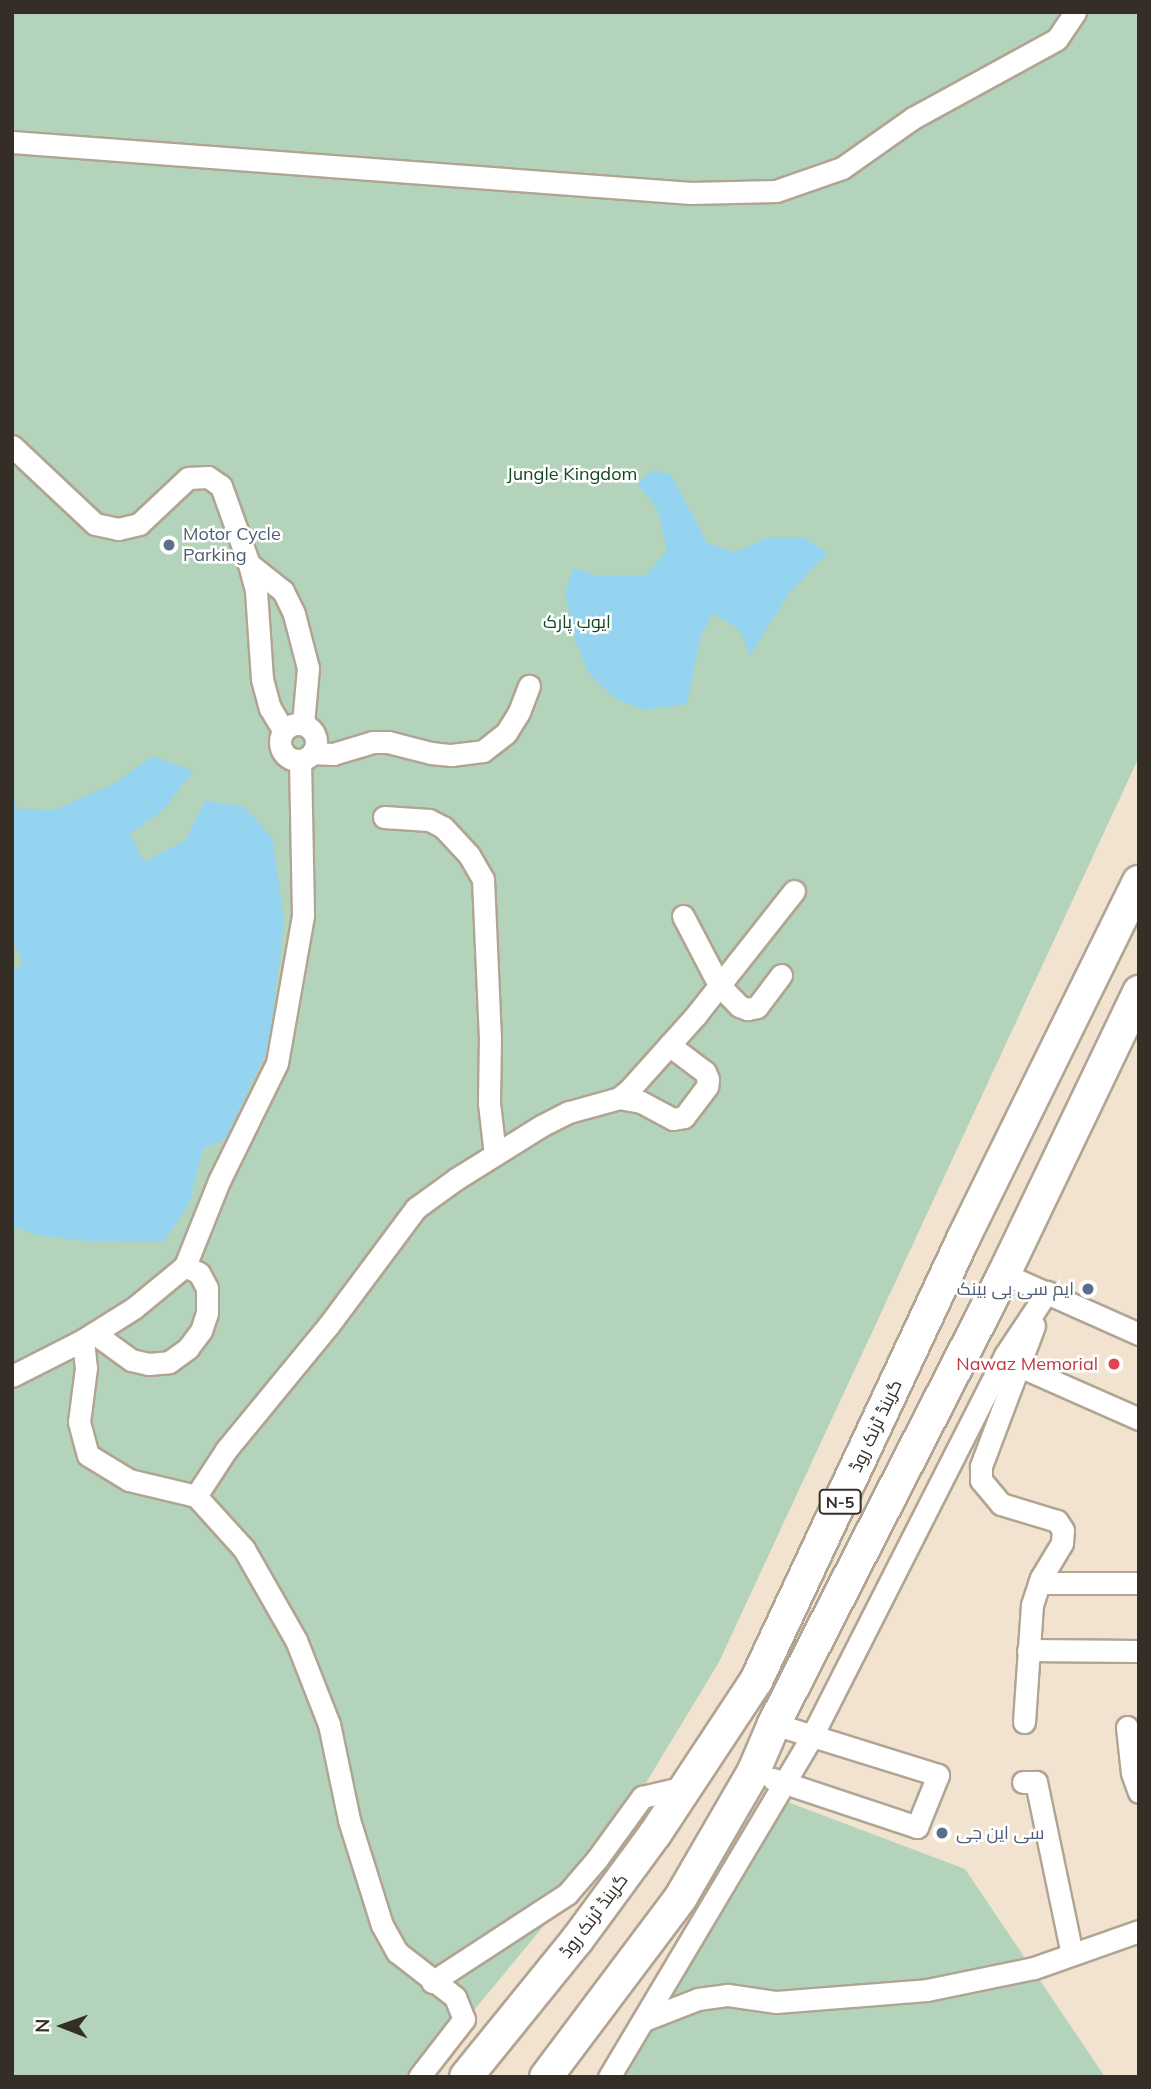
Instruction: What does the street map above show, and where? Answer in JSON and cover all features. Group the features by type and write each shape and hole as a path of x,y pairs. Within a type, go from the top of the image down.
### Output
{"highway":[{"name":"گرینڈ ٹرنک روڈ","path":"466,2077 577,1940 655,1834 756,1681 964,1239 1139,881"},
{"name":"N-5","path":"546,2077 681,1897 753,1773 774,1724 1132,1018 1139,992"}],"street":[{"path":"12,142 691,194 776,191 842,168 913,118 1057,39 1074,12"},
{"path":"12,446 95,524 118,529 139,524 188,478 201,475 215,480 238,528 256,591 262,679 270,708 293,727 309,727 316,740 306,757 303,915 277,1063 219,1181 186,1266 134,1308 89,1336 12,1376"},
{"path":"249,564 282,591 294,614 308,668 293,727 279,744 286,756 333,754 373,743 388,742 451,755 483,751 506,733 519,712 528,686"},
{"path":"384,817 429,820 443,827 469,855 483,879 490,1037 489,1103 495,1154"},
{"path":"619,1098 669,1045 794,891"},
{"path":"683,916 719,985 739,1006 747,1009 757,1007 781,975"},
{"path":"196,1496 226,1450 328,1326 416,1208 495,1154 569,1112 619,1098 641,1102 673,1119 684,1117 707,1086 708,1079 705,1072 669,1045"},
{"path":"89,1336 131,1360 148,1364 169,1362 188,1348 201,1331 207,1313 207,1288 199,1273 186,1266"},
{"path":"1004,1274 1139,1334"},
{"path":"1024,1722 1032,1605 1039,1583 1062,1543 1063,1530 1057,1521 1001,1504 981,1480 981,1465 1047,1292"},
{"path":"609,2077 813,1736 1005,1355 1047,1292"},
{"path":"89,1336 79,1422 88,1455 129,1480 196,1496 244,1549 296,1640 329,1724 349,1820 382,1925 397,1952 432,1982 455,1997 464,2018 419,2077"},
{"path":"1019,1366 1139,1419"},
{"path":"1039,1583 1139,1583"},
{"path":"1028,1650 1139,1651"},
{"path":"753,1773 917,1827 938,1775 774,1724"},
{"path":"1127,1727 1132,1773 1139,1793"},
{"path":"1023,1782 1036,1782 1072,1954"},
{"path":"432,1982 566,1894 597,1859 642,1797 685,1787"},
{"path":"644,2020 698,1999 728,1995 776,2003 926,1990 1034,1968 1139,1931"}],"green space":[{"name":"ایوب پارک","path":"12,12 1139,12 1139,757 719,1662 603,1854 461,2026 414,2077 12,2077"},
{"path":"777,1798 965,1869 1105,2077 612,2077"}],"water":[{"path":"651,471 671,474 707,543 735,552 769,537 803,537 828,553 789,593 750,656 740,630 713,613 700,638 687,704 644,710 614,698 588,672 576,642 565,594 573,568 599,576 646,575 667,550 657,508 637,484"},
{"path":"152,756 193,771 164,809 130,834 144,862 185,840 205,801 243,806 272,837 284,919 269,1046 226,1138 203,1149 189,1204 163,1242 88,1241 37,1235 12,1226 12,971 23,965 12,937 12,787 17,809 55,810 115,783"}],"place":[{"name":"Motor Cycle Parking","path":"169,545"},
{"name":"ایم سی بی بینک","path":"1088,1289"},
{"name":"Nawaz Memorial","path":"1114,1364"},
{"name":"سی این جی","path":"942,1833"}],"park label":[{"name":"Jungle Kingdom","path":"572,474"}]}
